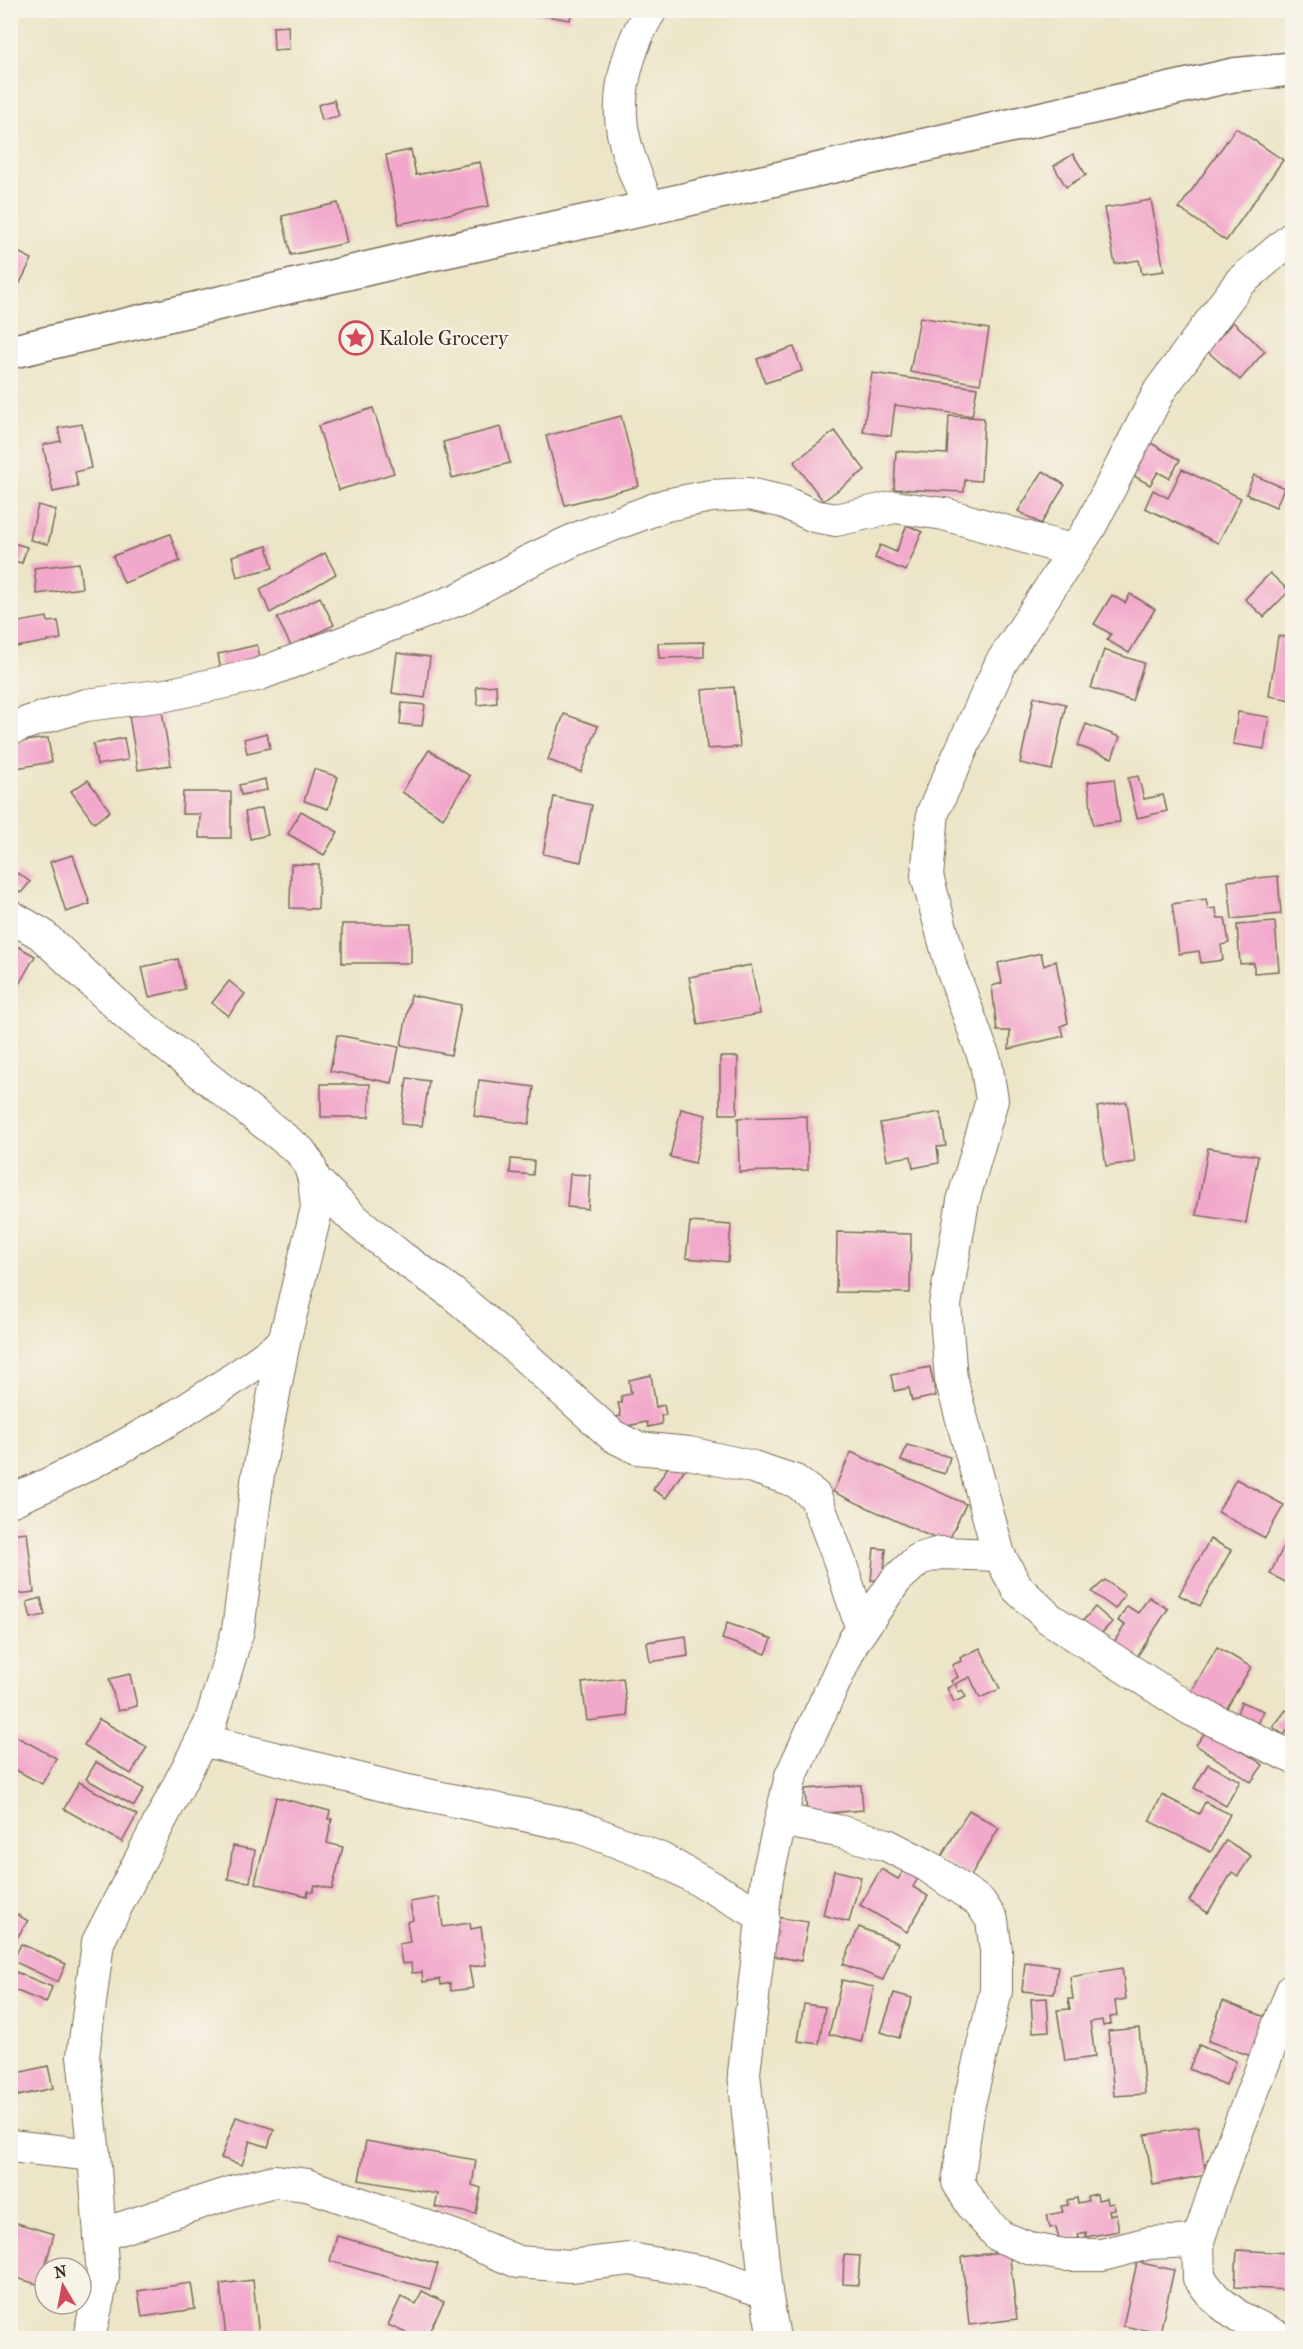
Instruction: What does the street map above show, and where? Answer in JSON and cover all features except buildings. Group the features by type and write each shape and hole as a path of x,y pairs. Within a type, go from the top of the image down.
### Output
{"street":[{"path":"649,208 632,164 620,116 623,77 641,26 651,10"},
{"path":"10,352 408,259 649,208 1233,75 1293,69"},
{"path":"1293,238 1240,282 1160,390 1090,526 996,674 933,812 927,876 952,969 986,1063 992,1100 963,1201 945,1305 951,1379 999,1555 1017,1588 1050,1619 1190,1709 1293,1757"},
{"path":"10,334 42,346"},
{"path":"10,729 86,705 165,695 257,675 459,598 578,538 666,506 711,496 749,495 784,502 814,516 836,520 895,507 944,514 1074,551"},
{"path":"10,916 41,934 129,1016 300,1151 309,1164 314,1179 317,1208 284,1342 258,1475 238,1630 210,1724 98,1942 83,2056 94,2154 103,2276 89,2338"},
{"path":"314,1179 354,1219 401,1257 451,1292 613,1436 637,1448 689,1453 753,1467 795,1481 815,1496 862,1629"},
{"path":"10,1501 54,1482 157,1426 239,1377 284,1342"},
{"path":"774,2338 766,2292 744,2073 767,1878 791,1776 853,1642 896,1580 919,1559 940,1553 999,1555"},
{"path":"202,1740 403,1790 577,1826 661,1860 763,1916"},
{"path":"781,1820 838,1831 887,1845 926,1865 980,1902 992,1920 996,1951 996,1990 969,2104 958,2182 974,2208 999,2236 1031,2249 1064,2255 1102,2255 1149,2243 1198,2241"},
{"path":"1280,2338 1239,2317 1216,2299 1199,2278 1198,2241 1217,2183 1293,1990"},
{"path":"10,2146 94,2154"},
{"path":"100,2235 274,2181 307,2185 463,2239 518,2262 570,2266 630,2259 709,2273 766,2292"}],"place":[{"name":"Kalole Grocery","path":"356,338"}]}
